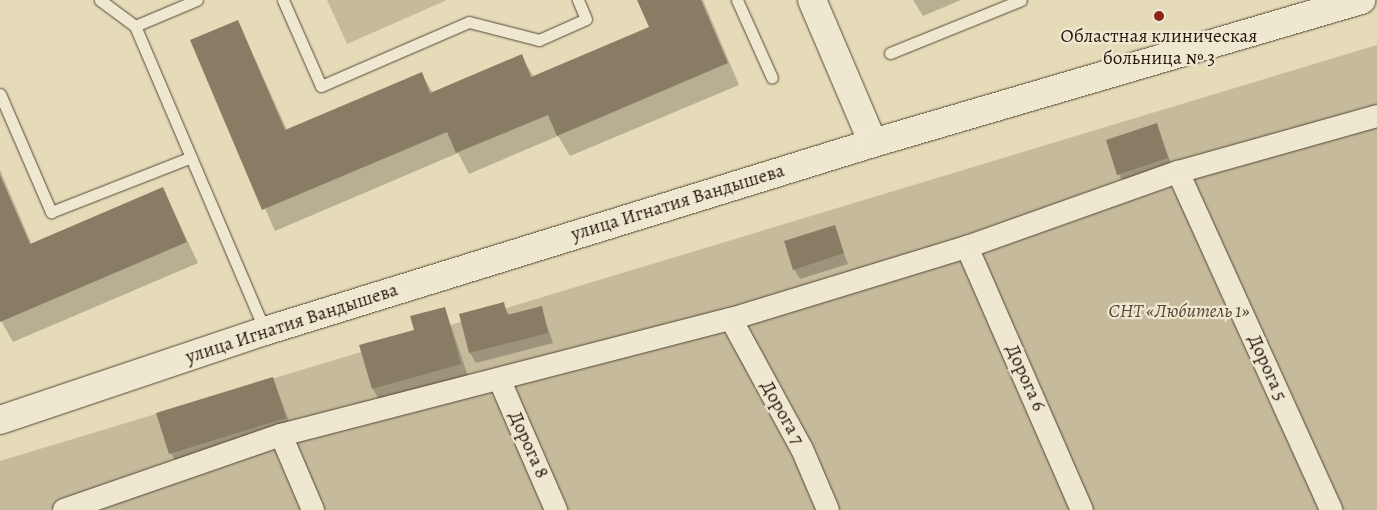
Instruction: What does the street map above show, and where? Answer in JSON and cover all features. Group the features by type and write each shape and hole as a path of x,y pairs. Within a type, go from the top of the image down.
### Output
{"street":[{"path":"812,0 873,143"},
{"name":"улица Игнатия Вандышева","path":"0,420 265,331 873,143 1361,0"},
{"path":"68,509 281,434 500,381 731,319 967,247 1178,172 1377,116"},
{"name":"Дорога 5","path":"1178,172 1331,510"},
{"name":"Дорога 6","path":"967,247 1082,510"},
{"name":"Дорога 7","path":"731,319 802,449 828,510"},
{"name":"Дорога 8","path":"500,381 556,510"},
{"path":"281,434 314,510"}],"lane":[{"path":"100,0 135,26 265,331"},
{"path":"135,26 197,0"},
{"path":"283,0 321,86 470,22 540,40 586,19 578,0"},
{"path":"738,0 772,78"},
{"path":"890,53 1021,0"},
{"path":"0,94 51,212 191,157"}],"green space":[{"path":"327,0 447,0 347,44"},
{"name":"СНТ «Любитель 1»","path":"1377,45 1377,510 0,510 0,461"}],"building":[{"path":"637,0 701,0 728,63 557,136 548,115 456,153 447,132 262,210 190,40 238,20 285,130 422,72 430,93 522,54 531,77 649,27"},
{"path":"1157,123 1168,158 1117,175 1106,140"},
{"path":"0,175 30,244 163,187 187,242 0,322"},
{"path":"835,225 844,253 793,270 784,241"},
{"path":"504,302 507,315 542,306 548,333 469,353 459,314"},
{"path":"445,307 461,364 372,389 359,345 414,330 410,316"},
{"path":"273,377 286,418 169,454 156,413"}],"place":[{"name":"Областная клиническая больница № 3","path":"1159,16"}]}
